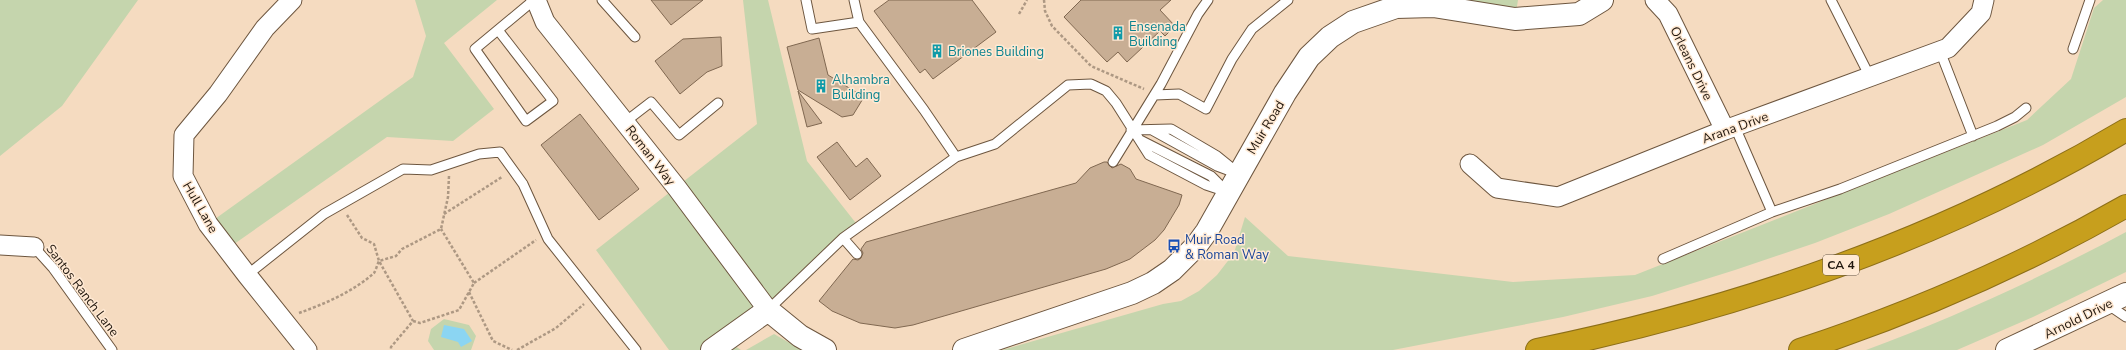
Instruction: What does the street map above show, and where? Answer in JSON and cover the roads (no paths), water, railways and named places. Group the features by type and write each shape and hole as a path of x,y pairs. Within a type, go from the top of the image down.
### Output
{"highway":[{"name":"CA 4","path":"1536,350 1610,334 1684,315 1828,270 1900,242 1970,211 2071,161 2126,130"},
{"path":"1800,350 1947,294 2024,259 2126,206"}],"street":[{"name":"Hull Lane","path":"292,0 265,28 218,94 184,135 183,176 208,224 307,350"},
{"name":"Roman Way","path":"535,0 545,22 625,122 768,310"},
{"name":"Muir Road","path":"964,350 1132,293 1153,283 1180,264 1207,231 1238,173 1285,93 1309,56 1352,22 1396,7 1433,6 1515,19 1579,14 1602,0"},
{"name":"Orleans Drive","path":"1655,0 1668,14 1730,128"},
{"name":"Arana Drive","path":"1470,164 1496,188 1558,197 1730,128 1948,48 1982,13 1984,0"},
{"path":"0,245 34,246"},
{"name":"Arnold Drive","path":"2007,350 2126,294"},
{"path":"712,350 768,310 800,336 825,350"}],"lane":[{"path":"498,30 553,101 526,121 475,48 535,0"},
{"path":"602,0 635,36"},
{"path":"806,0 812,29 859,22"},
{"path":"854,0 859,22 924,110 956,157"},
{"path":"1113,162 1155,95 1198,14 1208,0"},
{"path":"1155,95 1179,94 1206,109 1232,59 1252,29 1288,0"},
{"path":"1831,0 1870,77"},
{"path":"2073,49 2090,0"},
{"path":"1940,51 1973,136"},
{"path":"768,310 843,238 956,157 995,144 1068,85 1091,84 1106,92 1116,103 1138,140 1149,155 1206,186 1227,192"},
{"path":"625,122 651,102 679,135 718,103"},
{"path":"1662,259 1772,212 1840,189 1973,136 2015,117 2026,108"},
{"path":"1730,128 1772,212"},
{"path":"1132,130 1151,130 1217,166 1238,173"},
{"path":"247,275 324,214 403,169 430,170 479,154 500,152 523,184 548,238 636,350"},
{"path":"843,238 856,254"},
{"name":"Santos Ranch Lane","path":"34,246 53,268 112,350"},
{"path":"2107,304 2126,317"}],"water":[{"path":"444,325 464,329 472,341 461,347 458,342 441,337"}],"place":[{"name":"Ensenada Building","path":"1118,33"},
{"name":"Briones Building","path":"937,51"},
{"name":"Alhambra Building","path":"821,86"},
{"name":"Muir Road & Roman Way","path":"1174,246"}]}
